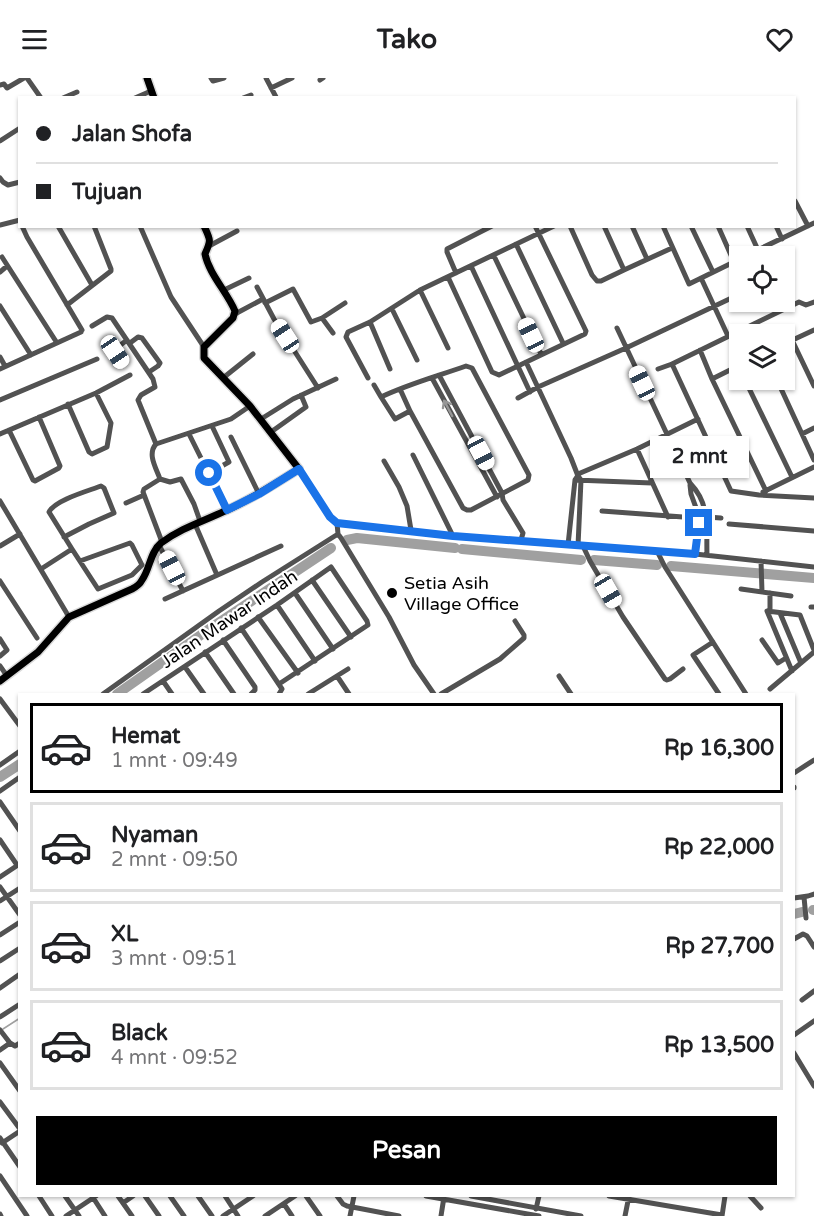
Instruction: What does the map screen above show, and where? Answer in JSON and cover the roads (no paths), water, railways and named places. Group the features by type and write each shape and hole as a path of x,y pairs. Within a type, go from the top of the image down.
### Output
{"main road":[{"path":"147,78 153,94"},
{"path":"0,681 42,648 69,617 137,586 142,581 156,547 161,543 259,494 299,469 250,406 204,358 204,347 235,314 234,308 206,260 205,254 210,239 205,228"}],"street":[{"path":"0,85 4,84 7,88 25,78 39,96"},
{"path":"211,78 213,81 224,78"},
{"path":"266,78 275,96"},
{"path":"271,88 292,78"},
{"path":"68,96 77,92"},
{"path":"0,141 18,132"},
{"path":"0,178 8,185 18,182"},
{"path":"767,246 811,225 796,202"},
{"path":"0,225 18,220"},
{"path":"0,357 3,367 81,331 23,228"},
{"path":"59,228 92,285"},
{"path":"67,304 109,273 111,269 95,228"},
{"path":"141,228 171,297 204,347"},
{"path":"456,273 447,249 488,228"},
{"path":"448,276 492,372 499,375 585,333 536,228"},
{"path":"368,378 346,335 350,330 370,322 420,290 550,228"},
{"path":"571,228 592,276 601,281 672,248"},
{"path":"605,228 624,270"},
{"path":"633,228 647,259"},
{"path":"664,228 689,284 729,265"},
{"path":"692,228 713,272"},
{"path":"719,228 729,246"},
{"path":"748,228 756,246"},
{"path":"777,228 782,239"},
{"path":"209,246 237,231"},
{"path":"516,244 563,343"},
{"path":"494,256 541,354"},
{"path":"2,257 57,343"},
{"path":"0,272 7,266"},
{"path":"471,266 530,392"},
{"path":"224,290 249,278"},
{"path":"658,369 728,336 701,278"},
{"path":"257,287 274,319 318,388"},
{"path":"235,314 293,289 311,323 345,303"},
{"path":"420,290 448,348"},
{"path":"518,398 729,299"},
{"path":"755,324 799,302 807,305 814,302"},
{"path":"0,306 31,355"},
{"path":"392,309 417,360"},
{"path":"92,326 109,316 112,318 153,379 155,387 141,395 138,400 156,444"},
{"path":"322,318 333,333"},
{"path":"370,322 390,369"},
{"path":"617,328 690,483 701,501 707,517 707,555"},
{"path":"795,339 814,330"},
{"path":"123,365 114,350 138,337 142,338 160,363 149,372"},
{"path":"795,346 814,386"},
{"path":"700,350 766,491"},
{"path":"223,378 253,354"},
{"path":"0,400 97,359"},
{"path":"526,362 578,477 581,546 623,617 665,679 670,679 683,669"},
{"path":"672,364 730,490 759,495 814,498"},
{"path":"381,397 400,389 466,366 472,368 529,475 528,480 471,510 463,508 400,389"},
{"path":"712,379 729,371"},
{"path":"0,426 0,433 9,430 96,393 130,375"},
{"path":"439,375 500,496"},
{"path":"432,378 523,533 521,540"},
{"path":"261,419 301,395 336,379"},
{"path":"374,385 395,419 410,411"},
{"path":"750,390 792,477"},
{"path":"782,390 814,460"},
{"path":"68,404 89,452 92,454 107,447 112,425 96,393"},
{"path":"271,432 306,407 301,395"},
{"path":"160,479 151,452 156,444 231,419 250,406"},
{"path":"9,430 35,481 60,466 39,417"},
{"path":"578,477 698,419"},
{"path":"209,473 229,462 212,426"},
{"path":"802,434 814,428"},
{"path":"464,436 470,433"},
{"path":"189,434 227,510"},
{"path":"231,437 259,494"},
{"path":"637,449 668,517"},
{"path":"412,455 453,536"},
{"path":"384,461 407,506 411,531"},
{"path":"759,495 814,467"},
{"path":"299,469 330,517 337,523 453,536 707,555 814,567"},
{"path":"578,477 652,483"},
{"path":"568,545 578,477"},
{"path":"183,591 161,543 143,492 160,479 170,482 181,479 194,504 198,523 217,575"},
{"path":"690,483 699,516 695,554"},
{"path":"64,537 114,513 104,488 101,486 60,502 49,512 64,537 97,588 132,575 142,564 132,545 128,543 80,561"},
{"path":"126,503 144,495"},
{"path":"0,501 69,617"},
{"path":"573,507 580,508"},
{"path":"602,511 683,517"},
{"path":"707,517 721,518"},
{"path":"337,523 339,536 389,617 414,665 433,693"},
{"path":"729,524 814,531"},
{"path":"0,546 20,534"},
{"path":"105,693 262,582 339,536"},
{"path":"165,599 281,546"},
{"path":"41,569 72,549"},
{"path":"657,551 745,693"},
{"path":"761,561 762,592"},
{"name":"Jalan Mawar Indah","path":"146,693 331,567 368,621 367,627 351,637"},
{"path":"0,580 37,638"},
{"path":"241,628 281,691 298,673 351,637 312,580"},
{"path":"741,589 791,596"},
{"path":"295,593 333,649"},
{"path":"770,593 770,612"},
{"path":"277,605 315,661"},
{"path":"770,689 792,671 814,651 800,615 767,611 792,671"},
{"path":"780,613 801,663"},
{"path":"258,617 298,673"},
{"path":"443,693 500,659 524,638 515,621"},
{"path":"0,639 7,651 0,656"},
{"path":"223,640 255,687 252,693"},
{"path":"762,640 778,663 786,658"},
{"path":"713,642 693,655 718,693"},
{"path":"205,652 233,693"},
{"path":"0,666 7,676"},
{"path":"185,667 203,693"},
{"path":"310,693 348,669"},
{"path":"337,676 348,693"},
{"path":"559,676 570,693"},
{"path":"163,681 171,693"},
{"path":"0,699 18,723"},
{"path":"0,765 18,752"},
{"path":"795,772 814,760"},
{"path":"0,788 18,777"},
{"path":"0,802 18,828"},
{"path":"0,840 18,864 0,877"},
{"path":"0,887 18,912"},
{"path":"0,901 18,889"},
{"path":"795,898 814,894"},
{"path":"804,897 806,918"},
{"path":"0,934 18,923"},
{"path":"795,939 804,935 814,947"},
{"path":"0,961 18,949"},
{"path":"0,988 18,975"},
{"path":"802,1000 814,991"},
{"path":"0,1017 18,1005"},
{"path":"795,1034 814,1020"},
{"path":"0,1030 14,1044 0,1050"},
{"path":"795,1055 814,1086"},
{"path":"0,1063 18,1088"},
{"path":"0,1102 18,1127"},
{"path":"18,1131 1,1141 18,1164"},
{"path":"0,1176 27,1216"},
{"path":"40,1197 52,1216"},
{"path":"66,1197 79,1216"},
{"path":"66,1216 92,1197"},
{"path":"94,1197 105,1216"},
{"path":"119,1197 132,1216"},
{"path":"123,1203 132,1197"},
{"path":"146,1197 159,1216"},
{"path":"171,1197 184,1216"},
{"path":"199,1197 212,1216"},
{"path":"226,1197 238,1216"},
{"path":"223,1216 251,1197"},
{"path":"266,1216 294,1197"},
{"path":"307,1197 320,1216"},
{"path":"338,1197 344,1205 399,1216"},
{"path":"350,1216 354,1197"},
{"path":"441,1216 444,1197 536,1216 539,1197"},
{"path":"477,1197 581,1216"},
{"path":"625,1216 628,1197 722,1216 725,1197"},
{"path":"751,1197 761,1208"},
{"path":"284,1204 292,1216"}],"waterway":[{"path":"347,540 357,538 455,548"},
{"path":"118,693 331,548"},
{"path":"462,549 581,560"},
{"path":"594,560 657,565"},
{"path":"671,566 814,578"},
{"path":"0,777 18,765"},
{"path":"795,914 802,912"},
{"path":"3,1029 18,1019"}],"place":[{"name":"Setia Asih Village Office","path":"392,593"}]}
